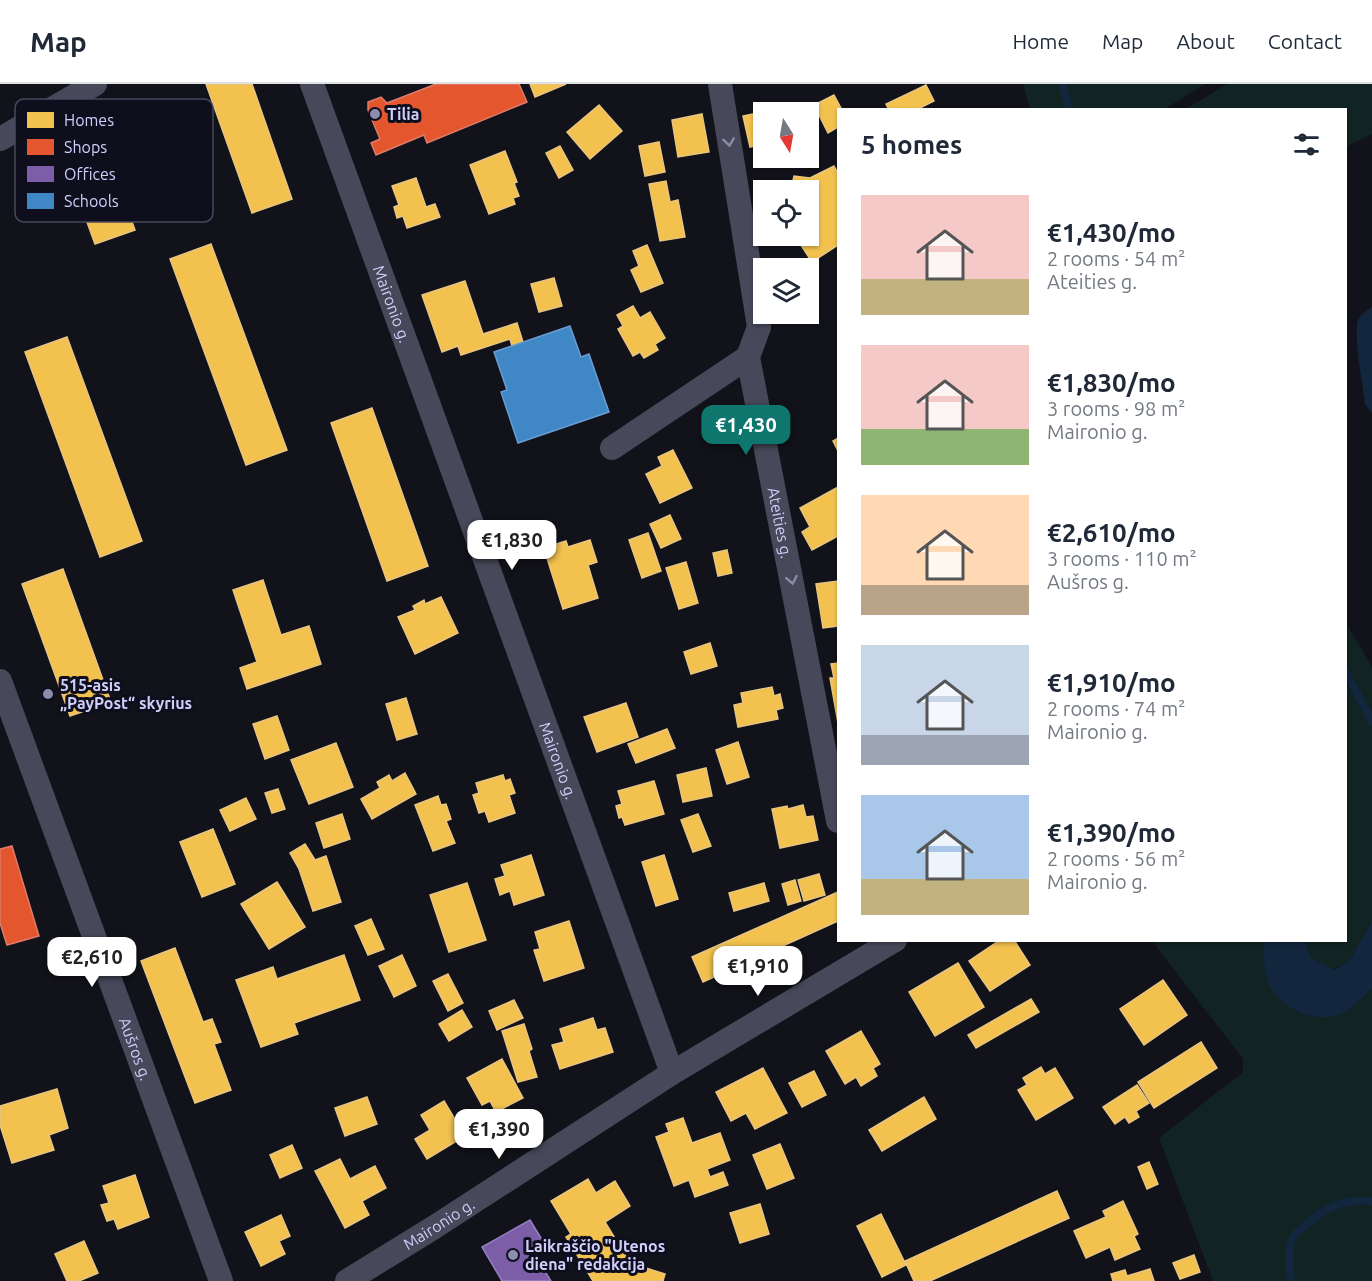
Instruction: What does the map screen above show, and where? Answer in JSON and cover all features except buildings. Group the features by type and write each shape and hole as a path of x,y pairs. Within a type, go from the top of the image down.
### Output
{"street":[{"path":"69,99 95,84"},
{"name":"Maironio g.","path":"312,84 672,1073 347,1281"},
{"path":"612,448 748,357 759,327 720,84"},
{"path":"0,139 15,130"},
{"name":"Ateities g.","path":"748,357 837,816"},
{"name":"Aušros g.","path":"0,681 221,1281"},
{"path":"672,1073 863,949 888,942"}],"shaded area":[{"path":"1023,84 1205,84 1167,108 1030,108"},
{"path":"1227,84 1372,84 1372,134 1347,146 1347,108 1188,108"},
{"path":"1347,625 1372,667 1372,921 1349,961 1333,970 1310,957 1306,942 1347,942"},
{"path":"1153,942 1264,942 1265,963 1318,1017 1348,1009 1372,989 1372,1281 1213,1281 1159,1138 1243,1072 1243,1059"}],"water":[{"path":"1372,307 1372,413 1365,404 1357,326 1362,314"},
{"path":"1372,921 1372,989 1353,1007 1344,1012 1330,1017 1310,1016 1282,1002 1270,987 1264,964 1264,942 1306,942 1310,957 1334,970 1349,961"}],"waterway":[{"path":"1062,84 1069,108"},
{"path":"1347,674 1372,722"},
{"path":"1291,1281 1289,1249 1296,1234 1327,1209 1353,1201 1372,1201"}],"place":[{"name":"Tilia","path":"375,114"},
{"name":"515-asis „PayPost“ skyrius","path":"48,694"},
{"name":"Laikraščio \"Utenos diena\" redakcija","path":"513,1255"}]}
